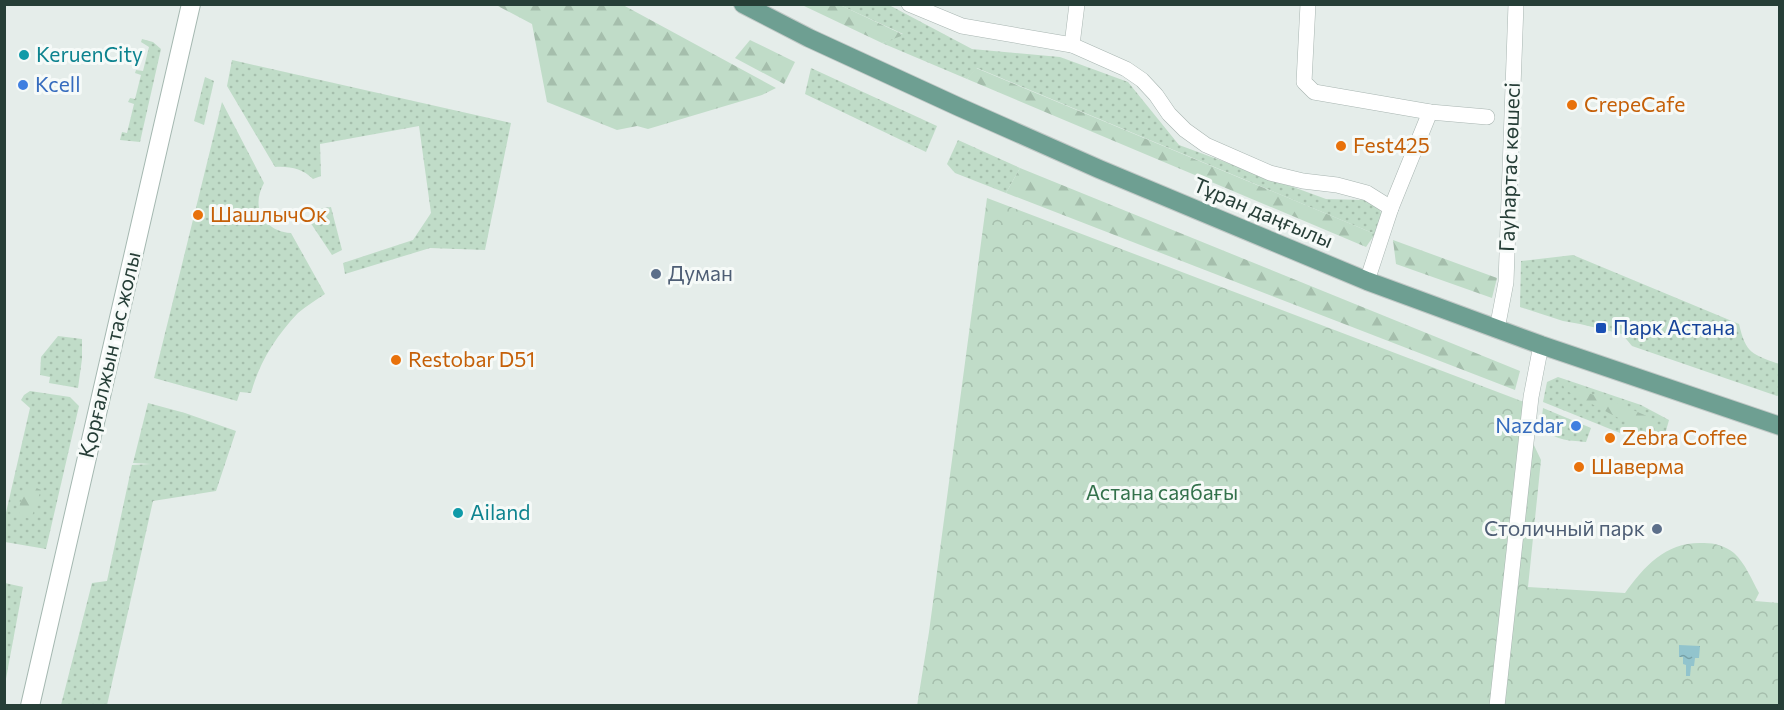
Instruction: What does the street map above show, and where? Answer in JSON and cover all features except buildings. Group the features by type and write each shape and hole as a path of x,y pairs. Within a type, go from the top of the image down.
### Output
{"main road":[{"name":"Қорғалжын тас жолы","path":"30,705 191,4"},
{"name":"Тұран даңғылы","path":"743,4 809,38 992,122 1367,280 1541,345 1779,426"}],"street":[{"path":"909,4 962,26 1072,45 1118,65 1142,80 1169,114 1185,130 1206,145 1270,173 1367,193 1391,208"},
{"path":"1072,45 1077,4"},
{"path":"1308,4 1304,82 1314,92 1430,112 1487,117"},
{"name":"Гауhартас көшесі","path":"1497,329 1506,282 1516,4"},
{"path":"1367,280 1391,208 1430,112"},
{"path":"1497,705 1531,397 1541,345"}],"green space":[{"path":"496,5 623,5 776,88 762,95 648,129 637,126 617,130 547,102 532,24"},
{"path":"802,5 840,5 904,35 882,43"},
{"path":"840,5 889,5 972,49 1060,57 1128,82 1179,145 1326,199 1364,200 1378,205 1383,219 1375,234 977,68 967,79 882,43 903,34"},
{"path":"142,39 153,42 161,49 140,142 120,140 122,132 127,133 134,104 128,102 130,98 135,99 141,75 135,73 136,70 143,71 149,47 141,42"},
{"path":"750,40 795,62 784,84 735,58"},
{"path":"232,60 511,123 485,250 430,248 345,274 343,263 413,240 431,213 419,126 320,144 321,176 313,179 296,169 275,167 227,86"},
{"path":"811,68 937,126 926,152 805,94"},
{"path":"976,68 1375,234 1366,247 967,79"},
{"path":"205,77 214,81 204,125 194,121"},
{"path":"222,102 264,183 259,201 262,217 273,228 291,233 325,294 301,310 290,322 264,361 251,393 240,392 237,401 154,378"},
{"path":"958,140 1020,168 1006,193 955,173 947,164"},
{"path":"1020,168 1520,371 1515,390 1006,193"},
{"name":"Астана саябағы","path":"987,198 1524,402 1521,418 1541,460 1528,587 1625,593 1649,564 1668,551 1691,543 1716,544 1723,547 1734,553 1748,572 1759,593 1755,601 1779,603 1779,705 917,706"},
{"path":"331,207 342,250 332,255 310,222 318,209"},
{"path":"1393,240 1497,278 1492,298 1396,264"},
{"path":"1573,255 1739,324 1744,342 1751,352 1779,364 1779,395 1632,346 1622,334 1563,321 1520,307 1521,261"},
{"path":"58,336 82,339 78,388 49,383 50,377 40,375 41,357"},
{"path":"1558,377 1641,405 1669,420 1662,445 1630,437 1543,402 1547,382"},
{"path":"1563,385 1610,400 1656,420 1650,430 1626,422 1565,390"},
{"path":"30,391 70,397 79,406 46,549 5,542 5,517 30,408 21,400"},
{"path":"148,403 236,431 216,491 153,501 107,705 61,705 92,583 107,581 132,465 151,464 133,463"},
{"path":"1543,408 1591,428 1586,442 1561,439 1551,434 1541,425"},
{"path":"30,485 41,490 31,519 19,516 20,503"},
{"path":"4,583 23,587 5,684"}],"water":[{"path":"1679,645 1700,646 1699,658 1695,658 1694,666 1691,666 1690,676 1686,676 1683,657 1679,657"}],"place":[{"name":"KeruenCity","path":"24,55"},
{"name":"Kcell","path":"23,85"},
{"name":"CrepeCafe","path":"1572,105"},
{"name":"Fest425","path":"1341,146"},
{"name":"ШашлычОк","path":"198,215"},
{"name":"Думан","path":"656,274"},
{"name":"Парк Астана","path":"1601,328"},
{"name":"Restobar D51","path":"396,360"},
{"name":"Nazdar","path":"1576,426"},
{"name":"Zebra Coffee","path":"1610,438"},
{"name":"Шаверма","path":"1579,467"},
{"name":"Ailand","path":"458,513"},
{"name":"Столичный парк","path":"1657,529"}]}
